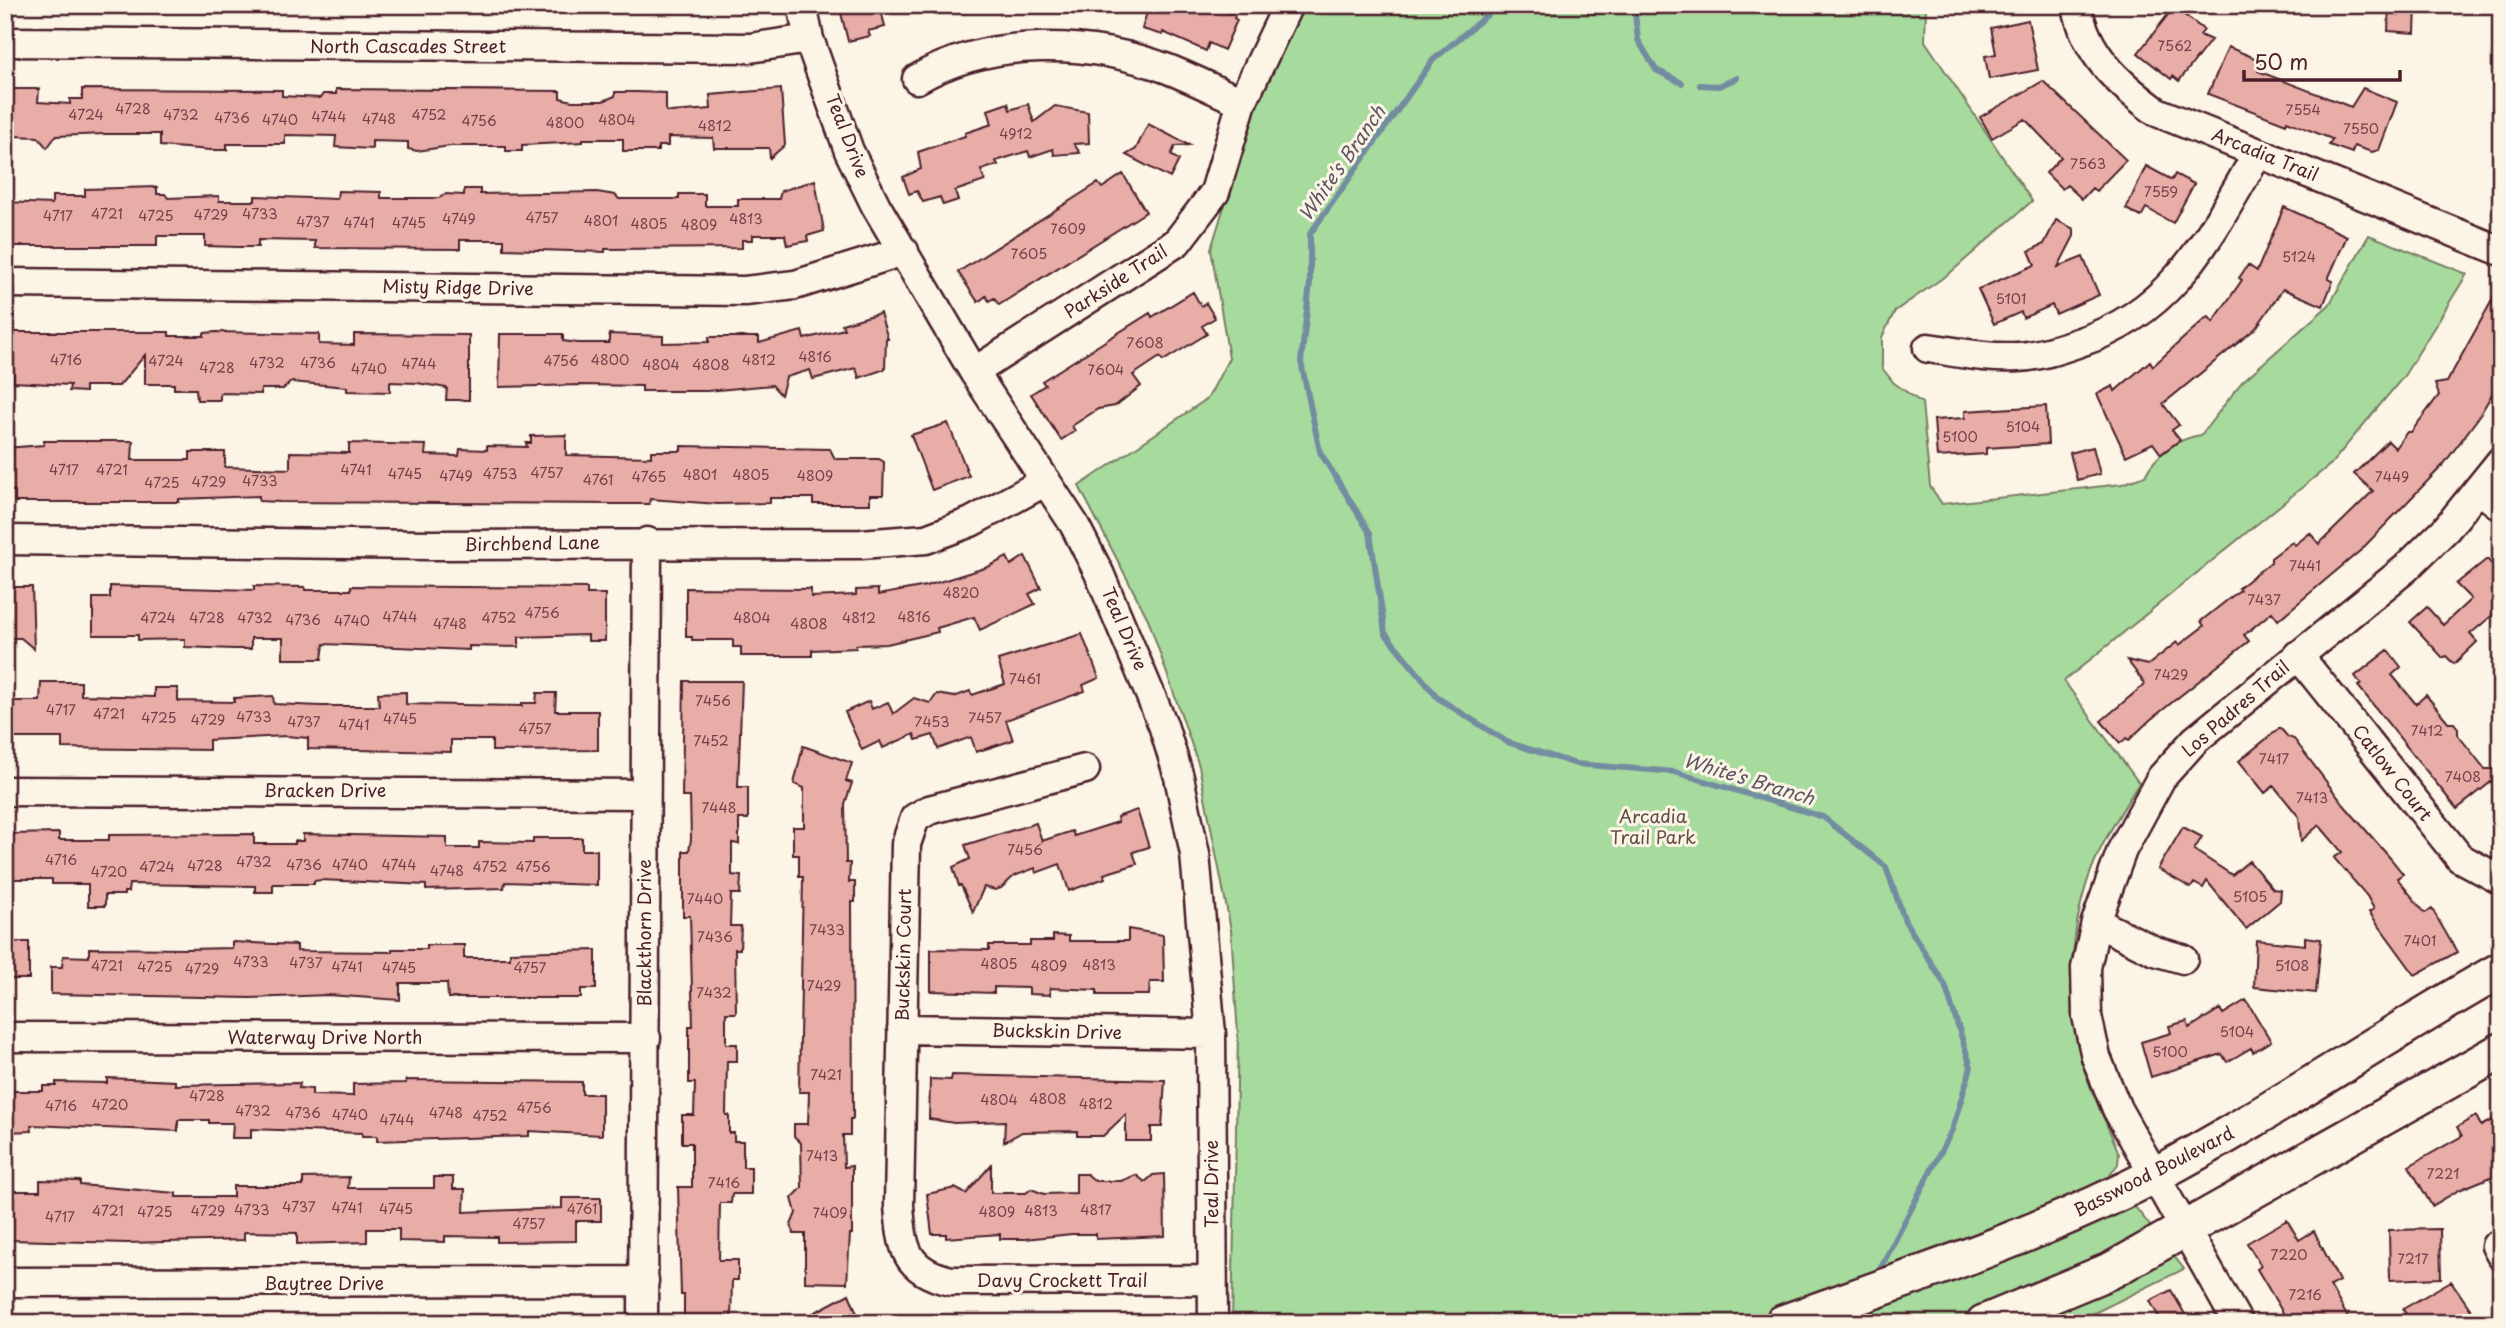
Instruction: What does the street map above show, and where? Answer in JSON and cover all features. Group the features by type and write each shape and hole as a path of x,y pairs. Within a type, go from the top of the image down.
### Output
{"main road":[{"name":"Basswood Boulevard","path":"1783,1323 1951,1264 2082,1211 2154,1175 2289,1099 2501,970"},
{"path":"1984,1323 2112,1270 2501,1051"}],"street":[{"name":"Teal Drive","path":"802,5 809,39 849,151 876,206 974,372 1074,524 1099,573 1163,725 1179,777 1195,854 1211,1034 1213,1323"},
{"name":"Parkside Trail","path":"974,372 1177,242 1215,192 1242,102 1288,5"},
{"name":"Arcadia Trail","path":"2077,5 2088,42 2123,86 2157,112 2501,251"},
{"name":"North Cascades Street","path":"5,42 750,48 809,39"},
{"path":"917,79 946,62 994,50 1035,47 1102,52 1166,68 1242,102"},
{"path":"1928,348 2017,357 2052,351 2111,332 2144,312 2190,264 2258,153"},
{"name":"Misty Ridge Drive","path":"5,283 745,291 795,285 904,251"},
{"name":"Los Padres Trail","path":"2238,1323 2117,1109 2096,1057 2087,1016 2086,968 2096,922 2122,850 2161,778 2195,740 2490,498 2501,461"},
{"name":"Birchbend Lane","path":"5,540 430,545 647,542 860,544 926,539 971,522 1046,481"},
{"name":"Blackthorn Drive","path":"643,1323 647,542"},
{"name":"Catlow Court","path":"2298,655 2460,858 2497,878"},
{"name":"Buckskin Court","path":"916,1266 901,1239 898,1205 906,844 915,818 929,810 1085,769"},
{"name":"Bracken Drive","path":"5,791 645,794"},
{"path":"2096,922 2155,951 2183,960"},
{"name":"Buckskin Drive","path":"902,1029 1211,1034"},
{"name":"Waterway Drive North","path":"5,1037 646,1038"},
{"name":"Davy Crockett Trail","path":"916,1266 927,1276 951,1281 1212,1280"},
{"name":"Baytree Drive","path":"5,1283 644,1281"}],"green space":[{"name":"Arcadia Trail Park","path":"1302,5 1926,5 1925,41 2032,201 1950,273 1895,311 1882,337 1882,368 1894,383 1922,403 1930,486 1942,504 2122,484 2145,476 2154,462 2168,449 2201,435 2242,382 2329,305 2369,235 2467,274 2404,376 2331,464 2064,681 2139,783 2101,848 2083,897 2077,923 2072,975 2080,1053 2092,1092 2119,1154 2118,1164 2110,1175 2184,1269 2074,1323 1232,1323 1238,1035 1231,930 1199,766 1148,619 1079,486 1208,398 1229,358 1211,249 1264,77"}],"building":[{"path":"839,5 880,5 885,27 868,31 870,36 848,41"},
{"path":"1149,5 1213,5 1235,15 1237,20 1224,50 1209,43 1206,51 1163,32 1163,35 1142,29"},
{"path":"2389,5 2416,5 2415,33 2388,31"},
{"path":"2174,7 2204,30 2200,35 2211,40 2179,81 2173,76 2171,79 2138,53"},
{"path":"2028,20 2038,70 1989,79 1985,56 1996,54 1991,28"},
{"path":"2228,47 2262,61 2258,71 2351,107 2363,88 2397,102 2379,150 2372,152 2354,146 2352,153 2329,145 2332,139 2208,94"},
{"path":"2043,81 2126,160 2096,191 2092,188 2082,199 2067,185 2062,189 2046,173 2061,157 2025,119 1992,138 1980,117"},
{"path":"5,89 39,89 38,102 70,104 70,99 82,99 82,89 282,90 282,96 320,98 323,94 336,94 336,89 560,91 560,98 572,101 603,101 615,96 615,92 666,93 666,111 671,112 711,109 710,95 781,89 785,145 770,158 769,148 714,148 713,138 668,137 668,146 658,146 658,151 623,151 623,139 583,139 583,142 522,145 522,151 506,151 506,146 450,146 417,151 408,149 408,142 372,141 372,149 335,147 336,136 285,135 285,144 227,144 227,150 211,150 160,146 160,134 105,134 56,136 47,148 38,137 13,136 13,129 5,129"},
{"path":"1008,103 1010,110 1028,104 1034,122 1055,106 1088,112 1089,143 1074,144 1080,153 1054,155 1053,149 1030,157 1028,151 996,161 998,165 981,170 985,181 955,191 958,200 943,205 940,197 923,202 917,191 909,194 903,177 921,169 918,152 992,124 988,110"},
{"path":"1148,124 1189,145 1175,146 1171,155 1179,160 1170,178 1126,155 1136,149"},
{"path":"2146,166 2172,180 2175,174 2194,184 2173,223 2146,208 2141,217 2126,209"},
{"path":"1123,174 1146,212 999,305 994,298 989,301 986,296 978,302 958,272 1098,183 1102,188"},
{"path":"815,180 824,231 807,236 808,241 787,245 785,235 753,235 753,240 742,240 742,248 605,249 605,252 504,249 504,240 460,240 460,249 315,248 315,241 258,240 258,247 205,246 205,236 157,236 157,246 5,246 5,202 52,204 52,196 85,196 85,189 157,187 157,194 165,194 168,198 219,196 219,201 255,201 255,196 337,199 338,191 381,192 381,198 439,198 446,194 464,195 464,189 480,189 480,194 597,192 615,195 619,199 679,199 679,194 705,194 705,206 738,206 738,199 779,199 781,191"},
{"path":"2284,207 2347,236 2328,279 2333,281 2323,306 2283,289 2256,328 2163,404 2179,425 2172,430 2180,440 2161,454 2153,443 2126,456 2097,394 2113,386 2115,391 2150,361 2153,366 2208,316 2213,322 2242,280 2239,278 2248,265 2257,271"},
{"path":"2056,220 2074,229 2074,236 2058,267 2083,257 2099,295 2056,314 2052,305 2023,318 2021,312 1994,324 1978,289 2035,265 2029,251 2044,244"},
{"path":"2501,284 2501,379 2478,418 2443,465 2361,550 2278,620 2272,612 2244,635 2249,641 2129,740 2127,738 2120,743 2101,721 2145,684 2127,660 2148,665 2177,642 2179,645 2204,626 2201,621 2240,590 2238,588 2271,562 2271,558 2292,542 2295,545 2310,533 2319,544 2373,491 2354,474 2388,441 2395,448 2407,432 2411,432 2439,395 2435,384 2447,382"},
{"path":"1193,292 1201,306 1206,303 1215,318 1202,326 1207,334 1163,361 1160,357 1133,375 1141,386 1115,406 1098,409 1072,426 1075,431 1061,440 1031,394 1045,385 1042,381 1150,313 1152,317"},
{"path":"880,313 888,339 885,369 859,378 856,368 813,379 810,370 786,377 781,395 772,385 707,391 642,391 642,386 499,387 500,334 563,334 563,341 578,343 609,343 609,334 663,336 663,343 709,342 709,337 759,337 759,343 802,331 804,339 844,329 842,324"},
{"path":"5,332 169,332 169,336 204,336 204,333 216,332 319,334 319,344 354,345 354,334 469,335 469,400 446,400 447,388 417,383 390,382 390,392 347,391 347,387 291,382 283,389 261,389 261,394 220,393 220,400 197,400 196,389 174,389 174,384 145,384 145,355 119,386 85,386 85,392 69,391 70,385 13,382 13,370 5,370"},
{"path":"2046,406 2048,444 1986,448 1986,454 1937,457 1934,420 1965,418 1965,411"},
{"path":"948,423 969,476 932,490 911,435"},
{"path":"566,435 566,455 651,457 651,451 681,451 681,446 830,449 835,459 879,459 884,462 883,495 870,495 870,504 813,504 813,498 770,498 770,503 718,504 650,499 649,504 280,502 259,501 259,496 179,499 179,502 15,502 15,491 5,491 5,448 44,445 44,441 133,441 132,460 190,460 190,452 225,452 225,467 290,469 290,452 349,453 349,443 426,445 425,455 459,456 460,449 487,450 487,446 527,447 526,443 531,443 531,436"},
{"path":"2093,447 2100,474 2077,480 2070,453"},
{"path":"1025,556 1041,588 1029,594 1035,604 980,630 974,617 937,628 938,632 887,644 812,650 812,656 741,656 741,647 733,647 733,640 692,640 692,637 686,637 686,588 811,589 811,597 856,595 856,590 878,589 878,595 926,586 988,567 1007,557 1011,565"},
{"path":"2487,559 2501,574 2501,608 2470,634 2477,642 2454,664 2446,656 2443,658 2410,622 2427,607 2443,625 2471,599 2456,584"},
{"path":"110,586 254,590 254,586 305,587 305,590 351,590 351,586 587,588 587,594 605,594 605,641 588,641 588,635 519,637 519,647 469,646 469,650 324,644 322,659 283,659 283,638 251,638 251,649 234,649 185,647 185,639 138,640 138,635 93,635 93,598 110,598"},
{"path":"9,587 32,587 34,649 21,638 5,638 5,595 9,595"},
{"path":"1082,634 1099,678 1083,685 1085,691 1006,720 1013,740 976,752 971,737 938,749 933,735 916,740 914,734 883,748 880,741 862,750 845,712 869,701 872,709 888,702 893,714 914,698 930,703 937,694 954,697 970,691 972,695 1005,684 998,660"},
{"path":"2388,650 2401,667 2392,675 2416,704 2426,695 2449,723 2454,723 2458,728 2458,735 2485,769 2501,769 2501,774 2457,809 2358,686 2361,684 2355,676"},
{"path":"684,681 742,681 738,787 748,787 748,819 739,819 739,844 732,843 732,875 741,876 740,894 731,894 730,926 741,926 740,949 735,949 736,1013 726,1013 726,1044 737,1044 737,1061 727,1061 726,1115 729,1115 729,1133 734,1133 734,1141 743,1141 743,1167 751,1167 751,1194 732,1194 731,1203 720,1203 719,1260 738,1260 738,1280 732,1280 731,1323 684,1323 684,1295 681,1295 678,1187 692,1187 692,1143 682,1143 682,1115 694,1115 695,1083 689,1083 689,1026 693,1026 690,916 683,916 683,851 689,851 691,839 690,797 682,797"},
{"path":"41,682 81,682 81,695 154,697 154,688 178,688 178,701 234,702 234,698 273,696 274,704 321,706 379,706 378,693 406,692 406,704 522,706 522,703 536,703 537,693 556,693 555,711 598,711 598,750 492,751 492,740 451,740 451,752 308,749 308,738 286,736 209,740 209,750 62,748 62,738 5,738 5,701 40,701"},
{"path":"2280,728 2288,737 2294,739 2344,805 2403,874 2397,878 2425,913 2432,909 2457,952 2415,975 2369,912 2374,909 2367,896 2334,858 2342,852 2319,825 2301,841 2299,817 2274,786 2265,793 2239,761"},
{"path":"803,746 852,763 846,781 852,783 845,804 846,863 850,863 849,882 855,882 855,902 852,902 853,1119 850,1119 850,1135 843,1135 844,1167 852,1166 852,1234 847,1283 805,1282 805,1234 794,1234 791,1225 796,1213 792,1198 802,1188 801,1143 794,1136 794,1124 808,1124 809,1092 799,1092 803,877 799,877 799,855 793,855 793,827 804,827 804,788 794,784"},
{"path":"1137,810 1149,847 1133,852 1137,864 1104,874 1105,878 1069,891 1060,864 1036,873 1035,868 1014,876 1001,888 995,890 984,887 973,912 961,885 959,886 953,867 970,859 965,845 1036,823 1042,841 1072,831 1074,836 1118,822 1117,817"},
{"path":"2183,827 2202,837 2194,850 2232,875 2249,861 2273,889 2281,890 2280,901 2246,929 2207,881 2203,888 2194,883 2191,888 2158,869"},
{"path":"59,833 59,840 109,840 109,835 254,834 254,844 295,844 295,841 303,841 303,834 447,837 447,848 479,848 479,842 533,843 533,838 582,838 582,850 597,850 597,885 505,882 504,888 426,890 426,885 321,880 314,881 314,884 273,884 273,892 255,892 255,886 129,884 128,892 124,892 124,895 105,895 105,906 88,906 88,884 52,884 52,879 5,879 5,839 11,839 11,834"},
{"path":"1128,929 1163,935 1164,982 1150,982 1149,995 1097,995 1097,990 1050,988 1050,995 1029,994 1029,988 994,987 994,993 931,991 931,949 989,950 989,945 1030,945 1030,941 1053,941 1053,935 1069,936 1069,941 1128,941"},
{"path":"2305,937 2321,939 2316,993 2254,987 2256,940 2305,945"},
{"path":"5,942 29,942 29,979 5,979"},
{"path":"232,942 297,945 297,951 392,952 392,949 427,949 427,945 464,945 464,958 510,958 510,952 596,950 596,989 581,989 581,998 448,998 447,983 400,983 400,1000 328,995 250,998 51,994 51,967 62,967 63,956 89,957 89,948 232,948"},
{"path":"2246,1000 2271,1041 2253,1052 2251,1048 2227,1062 2222,1054 2151,1077 2141,1042 2171,1033 2169,1026 2187,1021 2189,1028 2220,1009 2223,1014"},
{"path":"952,1075 1165,1080 1162,1127 1151,1127 1151,1141 1126,1141 1126,1114 1103,1136 1077,1136 1077,1131 1022,1132 1004,1142 1005,1121 954,1123 929,1119 930,1079 951,1080"},
{"path":"107,1078 175,1081 175,1085 300,1083 299,1088 312,1089 312,1095 353,1096 353,1084 406,1083 406,1080 582,1082 582,1094 602,1094 602,1135 529,1131 529,1136 377,1141 377,1136 362,1136 362,1133 251,1129 251,1138 232,1138 233,1123 209,1123 209,1120 178,1120 178,1131 31,1125 32,1131 5,1132 5,1091 43,1091 43,1086 56,1086 56,1082 107,1083"},
{"path":"2501,1115 2501,1173 2459,1190 2432,1206 2409,1166 2462,1136 2457,1127 2476,1116 2481,1126"},
{"path":"991,1165 991,1193 1026,1193 1031,1189 1044,1194 1076,1193 1076,1174 1087,1174 1095,1181 1121,1181 1136,1175 1145,1182 1153,1175 1164,1174 1165,1236 1096,1239 1096,1234 1072,1234 1000,1239 1000,1234 946,1238 946,1234 932,1234 927,1194 955,1188 966,1194"},
{"path":"349,1177 348,1188 434,1188 434,1177 453,1177 453,1189 465,1189 464,1212 562,1208 562,1198 601,1198 601,1221 576,1221 576,1241 497,1242 497,1237 445,1236 445,1242 399,1241 399,1229 367,1229 367,1242 297,1244 297,1233 244,1232 244,1240 127,1243 10,1240 10,1228 5,1228 5,1191 40,1191 40,1180 80,1181 80,1185 176,1193 176,1197 233,1197 233,1186 303,1186 303,1178"},
{"path":"2287,1220 2299,1240 2314,1231 2339,1281 2330,1286 2351,1323 2289,1323 2257,1269 2261,1266 2247,1243"},
{"path":"2440,1229 2441,1278 2390,1280 2389,1230"},
{"path":"2451,1281 2475,1316 2463,1323 2411,1323 2403,1309"},
{"path":"2171,1290 2190,1323 2162,1323 2150,1301"},
{"path":"849,1294 861,1323 795,1323"}],"waterway":[{"name":"White's Branch","path":"1499,5 1433,60 1310,234 1310,283 1301,362 1320,452 1370,533 1385,633 1438,698 1507,742 1576,764 1675,772 1823,817 1886,867 1905,921 1945,985 1971,1067 1952,1130 1876,1277"},
{"path":"1634,5 1638,40 1656,70 1682,83"},
{"path":"1700,85 1719,86 1737,78"},
{"name":"White's Branch","path":"1852,1323 1860,1308"}]}
